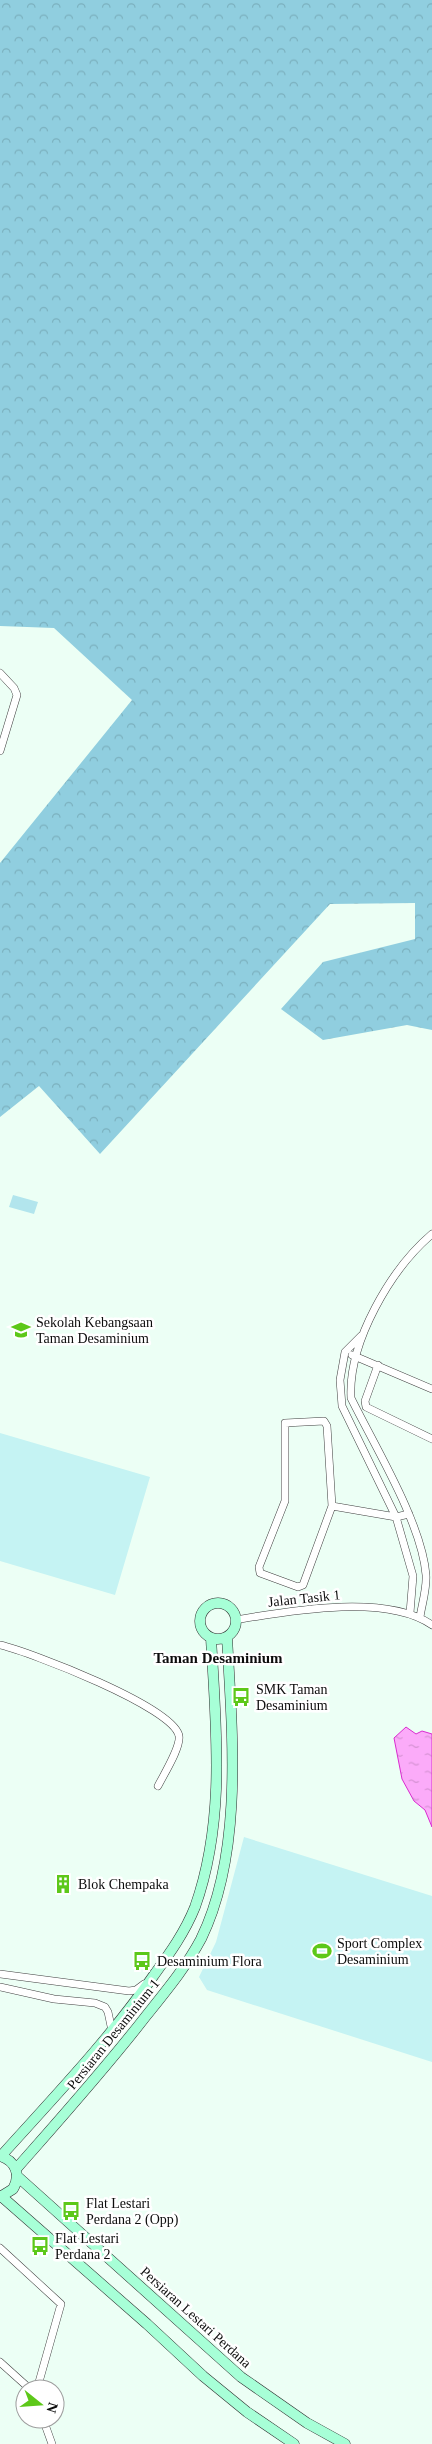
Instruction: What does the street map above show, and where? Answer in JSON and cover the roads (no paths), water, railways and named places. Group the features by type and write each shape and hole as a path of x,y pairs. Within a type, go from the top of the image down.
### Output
{"street":[{"path":"0,673 14,688 17,695 0,751"},
{"path":"420,1617 429,1576 409,1514 351,1398 350,1380 362,1334 397,1273 414,1250 432,1234"},
{"path":"362,1334 345,1352 340,1380 342,1406 396,1517 413,1576 410,1613"},
{"path":"345,1352 432,1389"},
{"path":"378,1365 365,1401 366,1407 432,1439"},
{"path":"324,1421 327,1426 332,1506 302,1585 298,1587 289,1585 260,1573 259,1567 285,1501 285,1423 324,1421"},
{"path":"332,1506 396,1517 409,1514"},
{"path":"413,1576 429,1576"},
{"path":"217,1603 227,1606 235,1620 233,1630 227,1636 216,1639 211,1638 202,1630 200,1625 201,1615 207,1606 217,1603"},
{"name":"Jalan Tasik 1","path":"235,1620 338,1606 410,1613 432,1625"},
{"name":"Persiaran Desaminium 1","path":"1,2197 13,2189 17,2172 117,2054 180,1974 201,1938 214,1906 224,1868 234,1762 227,1636"},
{"name":"Persiaran Desaminium 1","path":"1,2156 112,2031 184,1933 195,1906 206,1864 217,1791 217,1740 211,1638"},
{"path":"0,1645 104,1683 144,1704 174,1726 179,1734 179,1742 158,1786"},
{"path":"0,1974 129,1991 136,1990 151,1979"},
{"path":"0,1987 54,1999 95,2003 105,2007 112,2031"},
{"name":"Persiaran Lestari Perdana","path":"1,2156 13,2163 17,2172 241,2377 307,2423 345,2444"},
{"path":"1,2197 147,2324 203,2376 247,2412 294,2444"},
{"path":"0,2248 61,2304 40,2379"},
{"path":"0,2362 19,2379"},
{"path":"47,2429 52,2444"}],"water":[{"path":"406,1727 416,1734 422,1731 432,1734 432,1827 425,1810 414,1801 402,1779 394,1738"}],"place":[{"name":"Sekolah Kebangsaan Taman Desaminium","path":"21,1330"},
{"name":"SMK Taman Desaminium","path":"241,1697"},
{"name":"Blok Chempaka","path":"63,1884"},
{"name":"Sport Complex Desaminium","path":"322,1951"},
{"name":"Desaminium Flora","path":"142,1961"},
{"name":"Flat Lestari Perdana 2 (Opp)","path":"71,2211"},
{"name":"Flat Lestari Perdana 2","path":"40,2246"}],"district":[{"name":"Taman Desaminium","path":"218,1658"}]}
